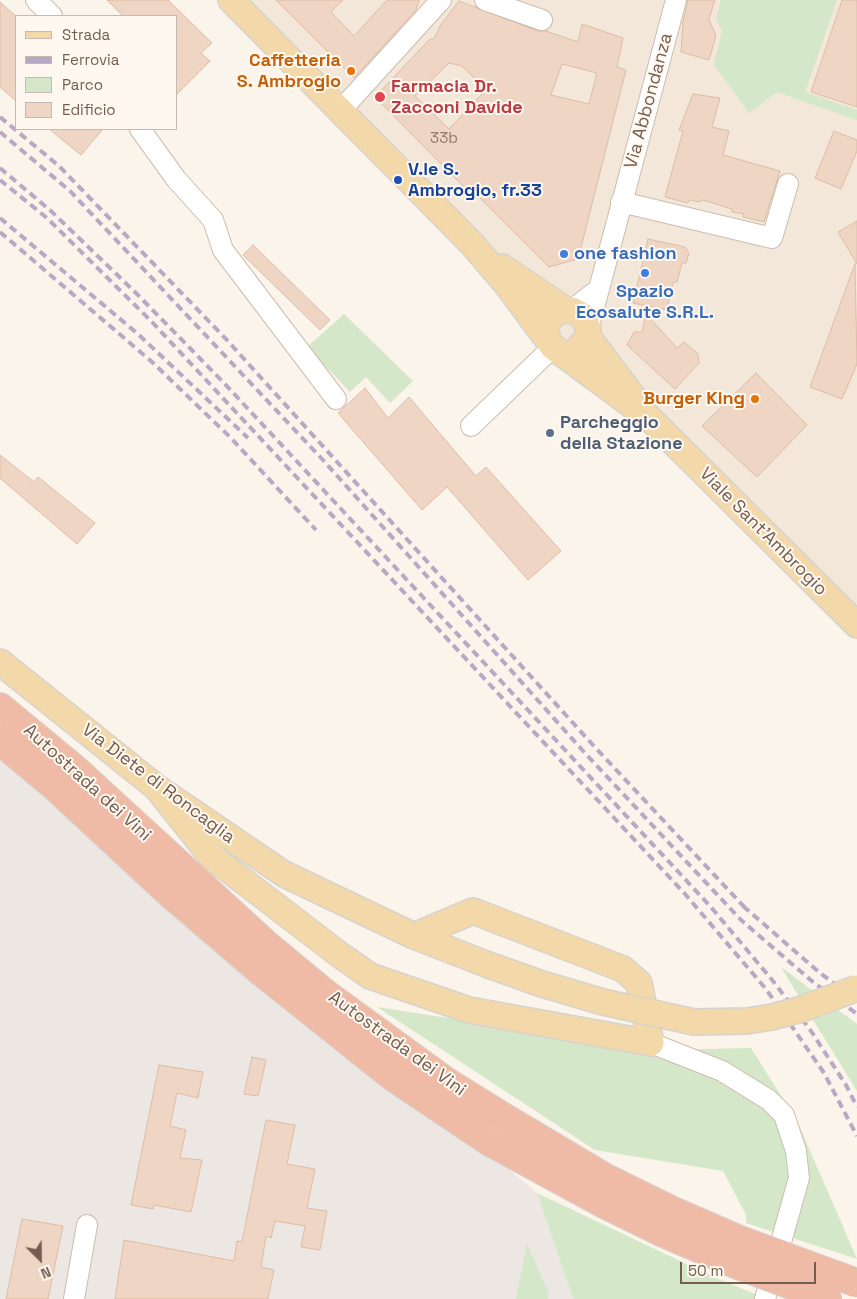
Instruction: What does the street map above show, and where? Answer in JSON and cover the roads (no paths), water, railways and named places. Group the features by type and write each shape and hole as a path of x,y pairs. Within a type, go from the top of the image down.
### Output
{"highway":[{"name":"Autostrada dei Vini","path":"0,707 74,769 267,945 333,999 446,1082 604,1177 671,1210 740,1240 857,1283"},
{"name":"Autostrada dei Vini","path":"0,741 54,786 167,891 259,970 393,1077 454,1120 490,1142 604,1204 663,1233 744,1268 828,1299"}],"main road":[{"name":"Viale Sant'Ambrogio","path":"232,0 472,244 554,346 648,417 857,625"},
{"name":"Viale Sant'Ambrogio","path":"472,244 515,277 579,321 648,417"},
{"path":"554,314 579,321 580,348 574,351 554,346 546,325 554,314"},
{"name":"Via Diete di Roncaglia","path":"0,662 156,787 284,874 414,936 542,984 632,1009 694,1022 748,1021 772,1017 809,1007 857,988"},
{"path":"156,787 212,857 370,976 469,1010 651,1043 639,983 622,969 473,911 414,936"}],"street":[{"path":"36,0 51,15"},
{"path":"341,110 441,0"},
{"path":"485,0 542,20"},
{"name":"Via Abbondanza","path":"579,321 599,289 676,0"},
{"path":"141,130 176,180 213,220 223,250 336,399"},
{"path":"621,202 772,238 788,184"},
{"path":"472,426 554,346"},
{"path":"651,1043 722,1071 769,1100 784,1115 796,1151 799,1178 765,1299"},
{"path":"74,1299 87,1225"}],"railway":[{"path":"0,117 15,129"},
{"path":"16,130 59,166 226,339 592,744 748,911"},
{"path":"0,132 70,191 323,460 584,752 741,920 813,982 857,1014"},
{"path":"0,168 51,211 137,294 224,383 710,906 773,981 811,1031 846,1085 857,1107"},
{"path":"0,180 47,218 152,322 685,894 766,989 824,1073 857,1136"},
{"path":"0,218 138,334 248,438"},
{"path":"0,232 151,361 230,437 316,530"},
{"path":"743,906 820,973 857,1000"}],"place":[{"name":"Caffetteria S. Ambrogio","path":"351,71"},
{"name":"Farmacia Dr. Zacconi Davide","path":"380,97"},
{"name":"V.le S. Ambrogio, fr.33","path":"398,180"},
{"name":"one fashion","path":"564,254"},
{"name":"Spazio Ecosalute S.R.L.","path":"645,273"},
{"name":"Burger King","path":"755,399"},
{"name":"Parcheggio della Stazione","path":"550,433"}]}
